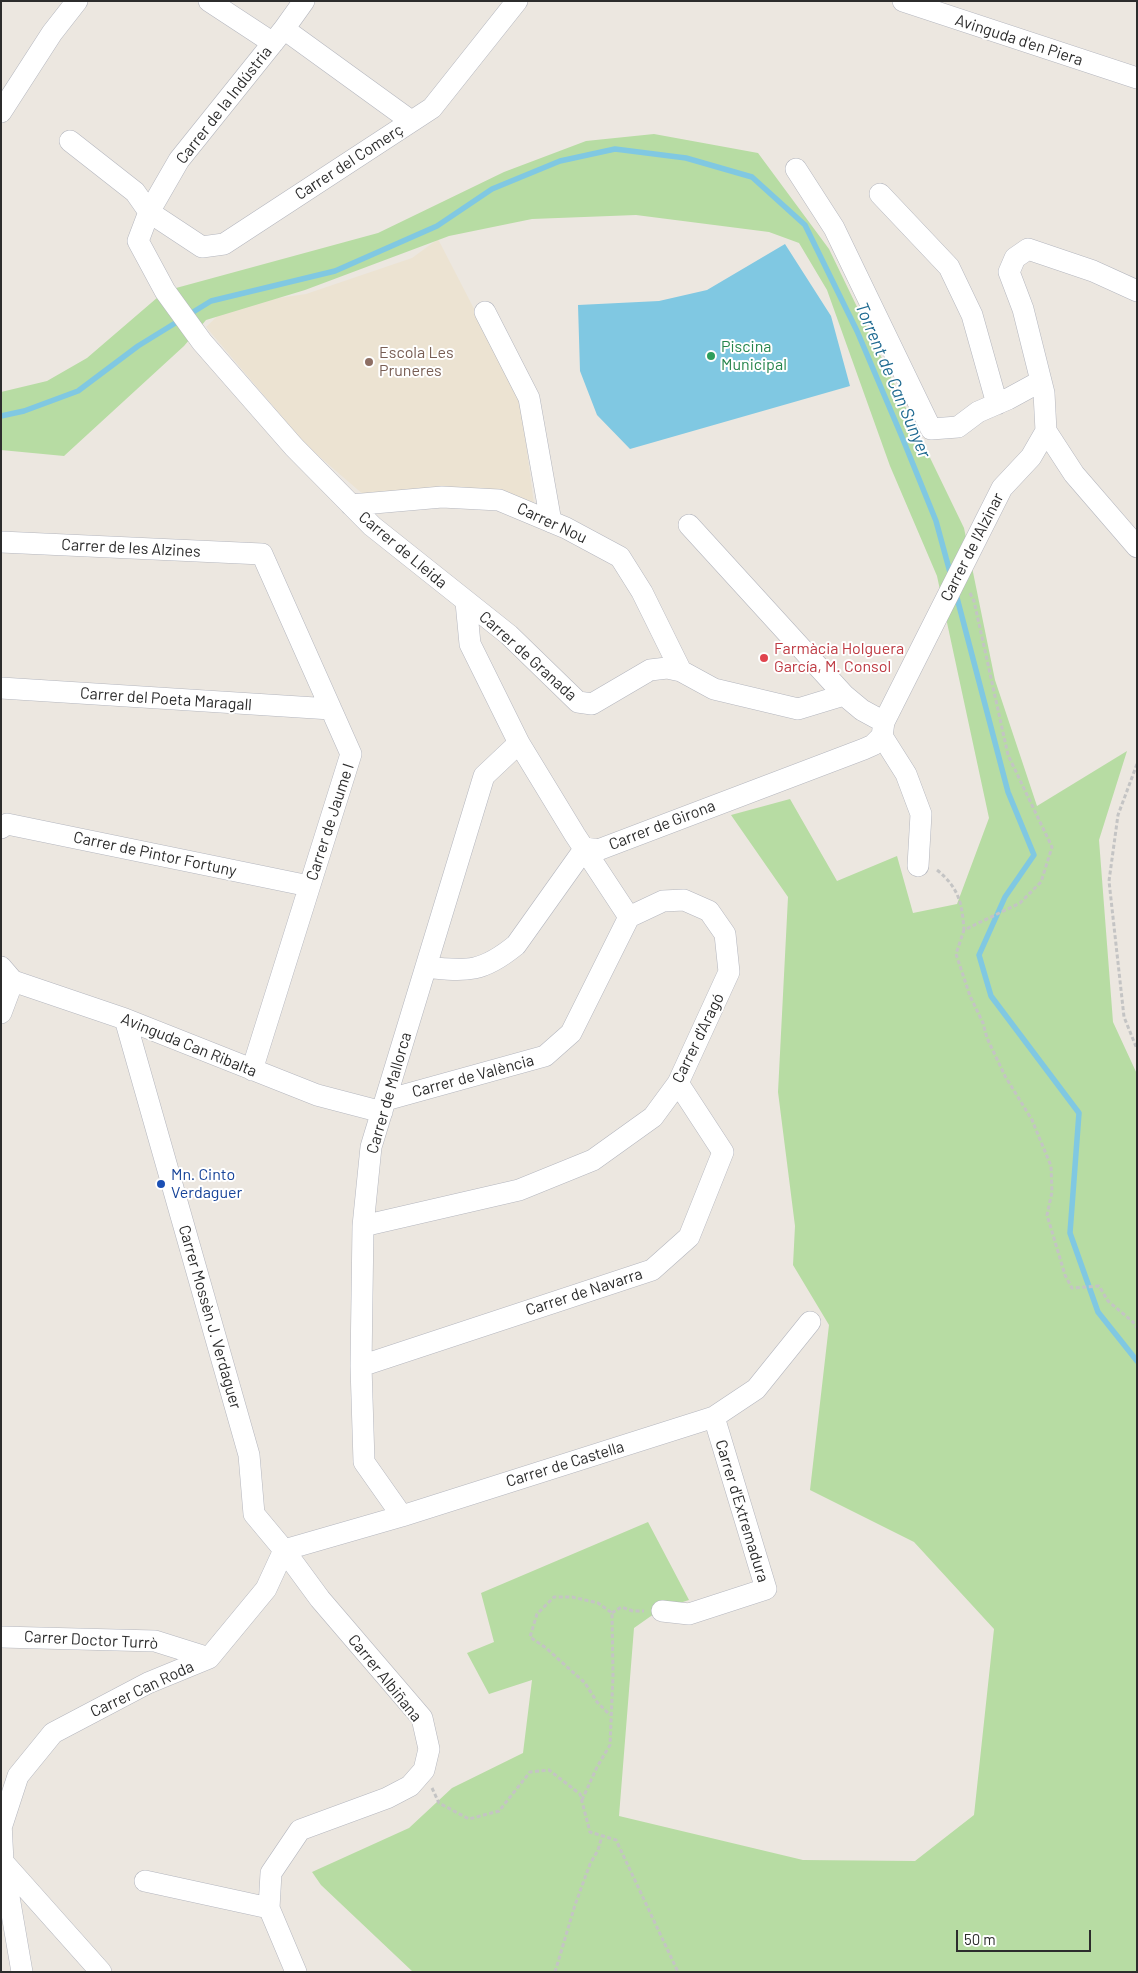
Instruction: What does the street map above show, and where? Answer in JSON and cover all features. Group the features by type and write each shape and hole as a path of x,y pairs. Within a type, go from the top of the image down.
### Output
{"street":[{"path":"1,112 52,33 77,1"},
{"path":"209,1 279,36 410,121"},
{"name":"Carrer de la Indústria","path":"149,212 179,160 279,36 304,1"},
{"name":"Carrer del Comerç","path":"149,212 202,247 224,244 432,108 518,1"},
{"name":"Avinguda d'en Piera","path":"903,1 941,8 1137,78"},
{"path":"70,141 135,192 149,212"},
{"path":"796,169 834,228 931,429 958,427 978,412 1041,381"},
{"path":"880,194 949,267 972,314 997,404"},
{"name":"Carrer de Lleida","path":"149,212 138,241 165,291 202,342 294,447 372,526 466,602"},
{"path":"1137,292 1093,271 1028,249 1015,258 1009,272 1023,309 1044,393 1046,431 1074,474 1137,547"},
{"path":"485,312 529,398 551,522"},
{"name":"Carrer de l'Alzinar","path":"883,729 1002,488 1030,457 1046,431"},
{"name":"Carrer Nou","path":"351,505 442,498 499,500 551,522 620,557 642,592 682,671"},
{"path":"689,525 844,695 883,729 906,774 921,814 918,860"},
{"name":"Carrer de les Alzines","path":"1,542 262,554"},
{"name":"Carrer de Jaume I","path":"252,1070 351,754 262,554"},
{"path":"466,602 470,644 519,743 629,917"},
{"name":"Carrer de Granada","path":"466,602 509,635 578,702 592,704 650,670 667,668 682,671 714,689 798,709 844,695"},
{"name":"Carrer del Poeta Maragall","path":"1,688 331,709"},
{"name":"Carrer de Girona","path":"426,967 454,971 485,966 501,957 516,945 585,848 598,850 873,745 883,729"},
{"name":"Carrer de Mallorca","path":"402,1516 364,1462 361,1366 363,1226 371,1147 484,776 519,743"},
{"name":"Carrer de Pintor Fortuny","path":"1,828 7,824 309,886"},
{"name":"Carrer d'Aragó","path":"363,1226 519,1190 593,1160 653,1117 678,1083 730,972 725,934 709,911 684,900 663,901 629,917"},
{"name":"Carrer de València","path":"384,1106 545,1056 571,1033 629,917"},
{"path":"1,1013 7,974"},
{"name":"Avinguda Can Ribalta","path":"7,974 317,1095 384,1106"},
{"name":"Carrer Mossèn J. Verdaguer","path":"125,1019 249,1455 254,1514 284,1550"},
{"name":"Carrer de Navarra","path":"361,1366 652,1270 689,1237 723,1152 678,1083"},
{"name":"Carrer de Castella","path":"284,1550 402,1516 714,1417 756,1389 810,1322"},
{"name":"Carrer d'Extremadura","path":"662,1611 689,1614 766,1589 714,1417"},
{"name":"Carrer Can Roda","path":"22,1972 3,1862 2,1824 18,1776 53,1733 148,1683 209,1658 266,1589 284,1550"},
{"name":"Carrer Albiñana","path":"284,1550 320,1599 422,1718 429,1749 424,1770"},
{"name":"Carrer Doctor Turrò","path":"1,1637 155,1640 209,1658"},
{"path":"296,1972 269,1908 271,1873 300,1830 387,1798 410,1786 424,1770"},
{"path":"3,1862 101,1972"},
{"path":"144,1881 269,1908"}],"path":[{"path":"957,576 974,601 1008,754 1052,847 1041,882 1020,903 964,930"},
{"path":"1137,764 1118,815 1109,881 1124,1017 1137,1049"},
{"path":"918,860 948,878 962,904 964,930 956,954 987,1038 1005,1076 1032,1120 1052,1166 1052,1192 1047,1215 1065,1275 1072,1288 1099,1286 1108,1301 1133,1322 1137,1328"},
{"path":"610,1715 597,1702 585,1683 546,1648 530,1637 537,1614 554,1597 572,1597 598,1603 612,1613"},
{"path":"612,1613 621,1607 633,1611 662,1611"},
{"path":"582,1800 597,1767 610,1745 613,1675 612,1613"},
{"path":"424,1770 439,1802 469,1819 499,1811 530,1772 549,1770 580,1794 590,1832 616,1840 678,1972"},
{"path":"555,1972 575,1904 602,1836"}],"shaded area":[{"name":"Escola Les Pruneres","path":"438,239 520,398 534,504 365,496 306,445 206,327 229,305 306,294 412,258"}],"green space":[{"path":"654,134 758,153 829,249 964,528 995,680 1037,806 1127,751 1099,840 1113,1022 1137,1074 1137,1972 413,1972 321,1885 312,1872 409,1828 452,1788 523,1753 532,1680 489,1694 467,1653 494,1642 481,1593 648,1522 689,1600 661,1609 634,1628 619,1816 803,1860 915,1861 974,1815 994,1629 914,1542 810,1490 829,1325 793,1265 795,1226 778,1092 788,897 731,815 790,799 837,881 897,856 913,913 957,904 989,818 937,576 890,466 827,290 799,243 769,232 636,215 532,219 449,236 305,290 206,320 184,346 64,456 1,450 1,392 47,381 87,358 165,291 378,233 504,172 586,141"}],"water":[{"name":"Piscina Municipal","path":"785,244 831,316 850,386 630,449 597,415 580,371 578,305 659,301 707,290"}],"waterway":[{"name":"Torrent de Can Sunyer","path":"1,416 24,411 78,391 138,346 211,301 335,271 437,226 492,189 560,161 615,149 686,158 752,177 805,225 857,331 902,437 936,521 951,576"},
{"name":"Torrent de Can Sunyer","path":"956,594 1008,792 1034,855 1005,897 979,955 991,996 1079,1113 1070,1233 1098,1312 1137,1361"}],"place":[{"name":"Piscina Municipal","path":"711,356"},
{"name":"Escola Les Pruneres","path":"369,362"},
{"name":"Farmàcia Holguera García, M. Consol","path":"764,658"},
{"name":"Mn. Cinto Verdaguer","path":"161,1184"}]}
